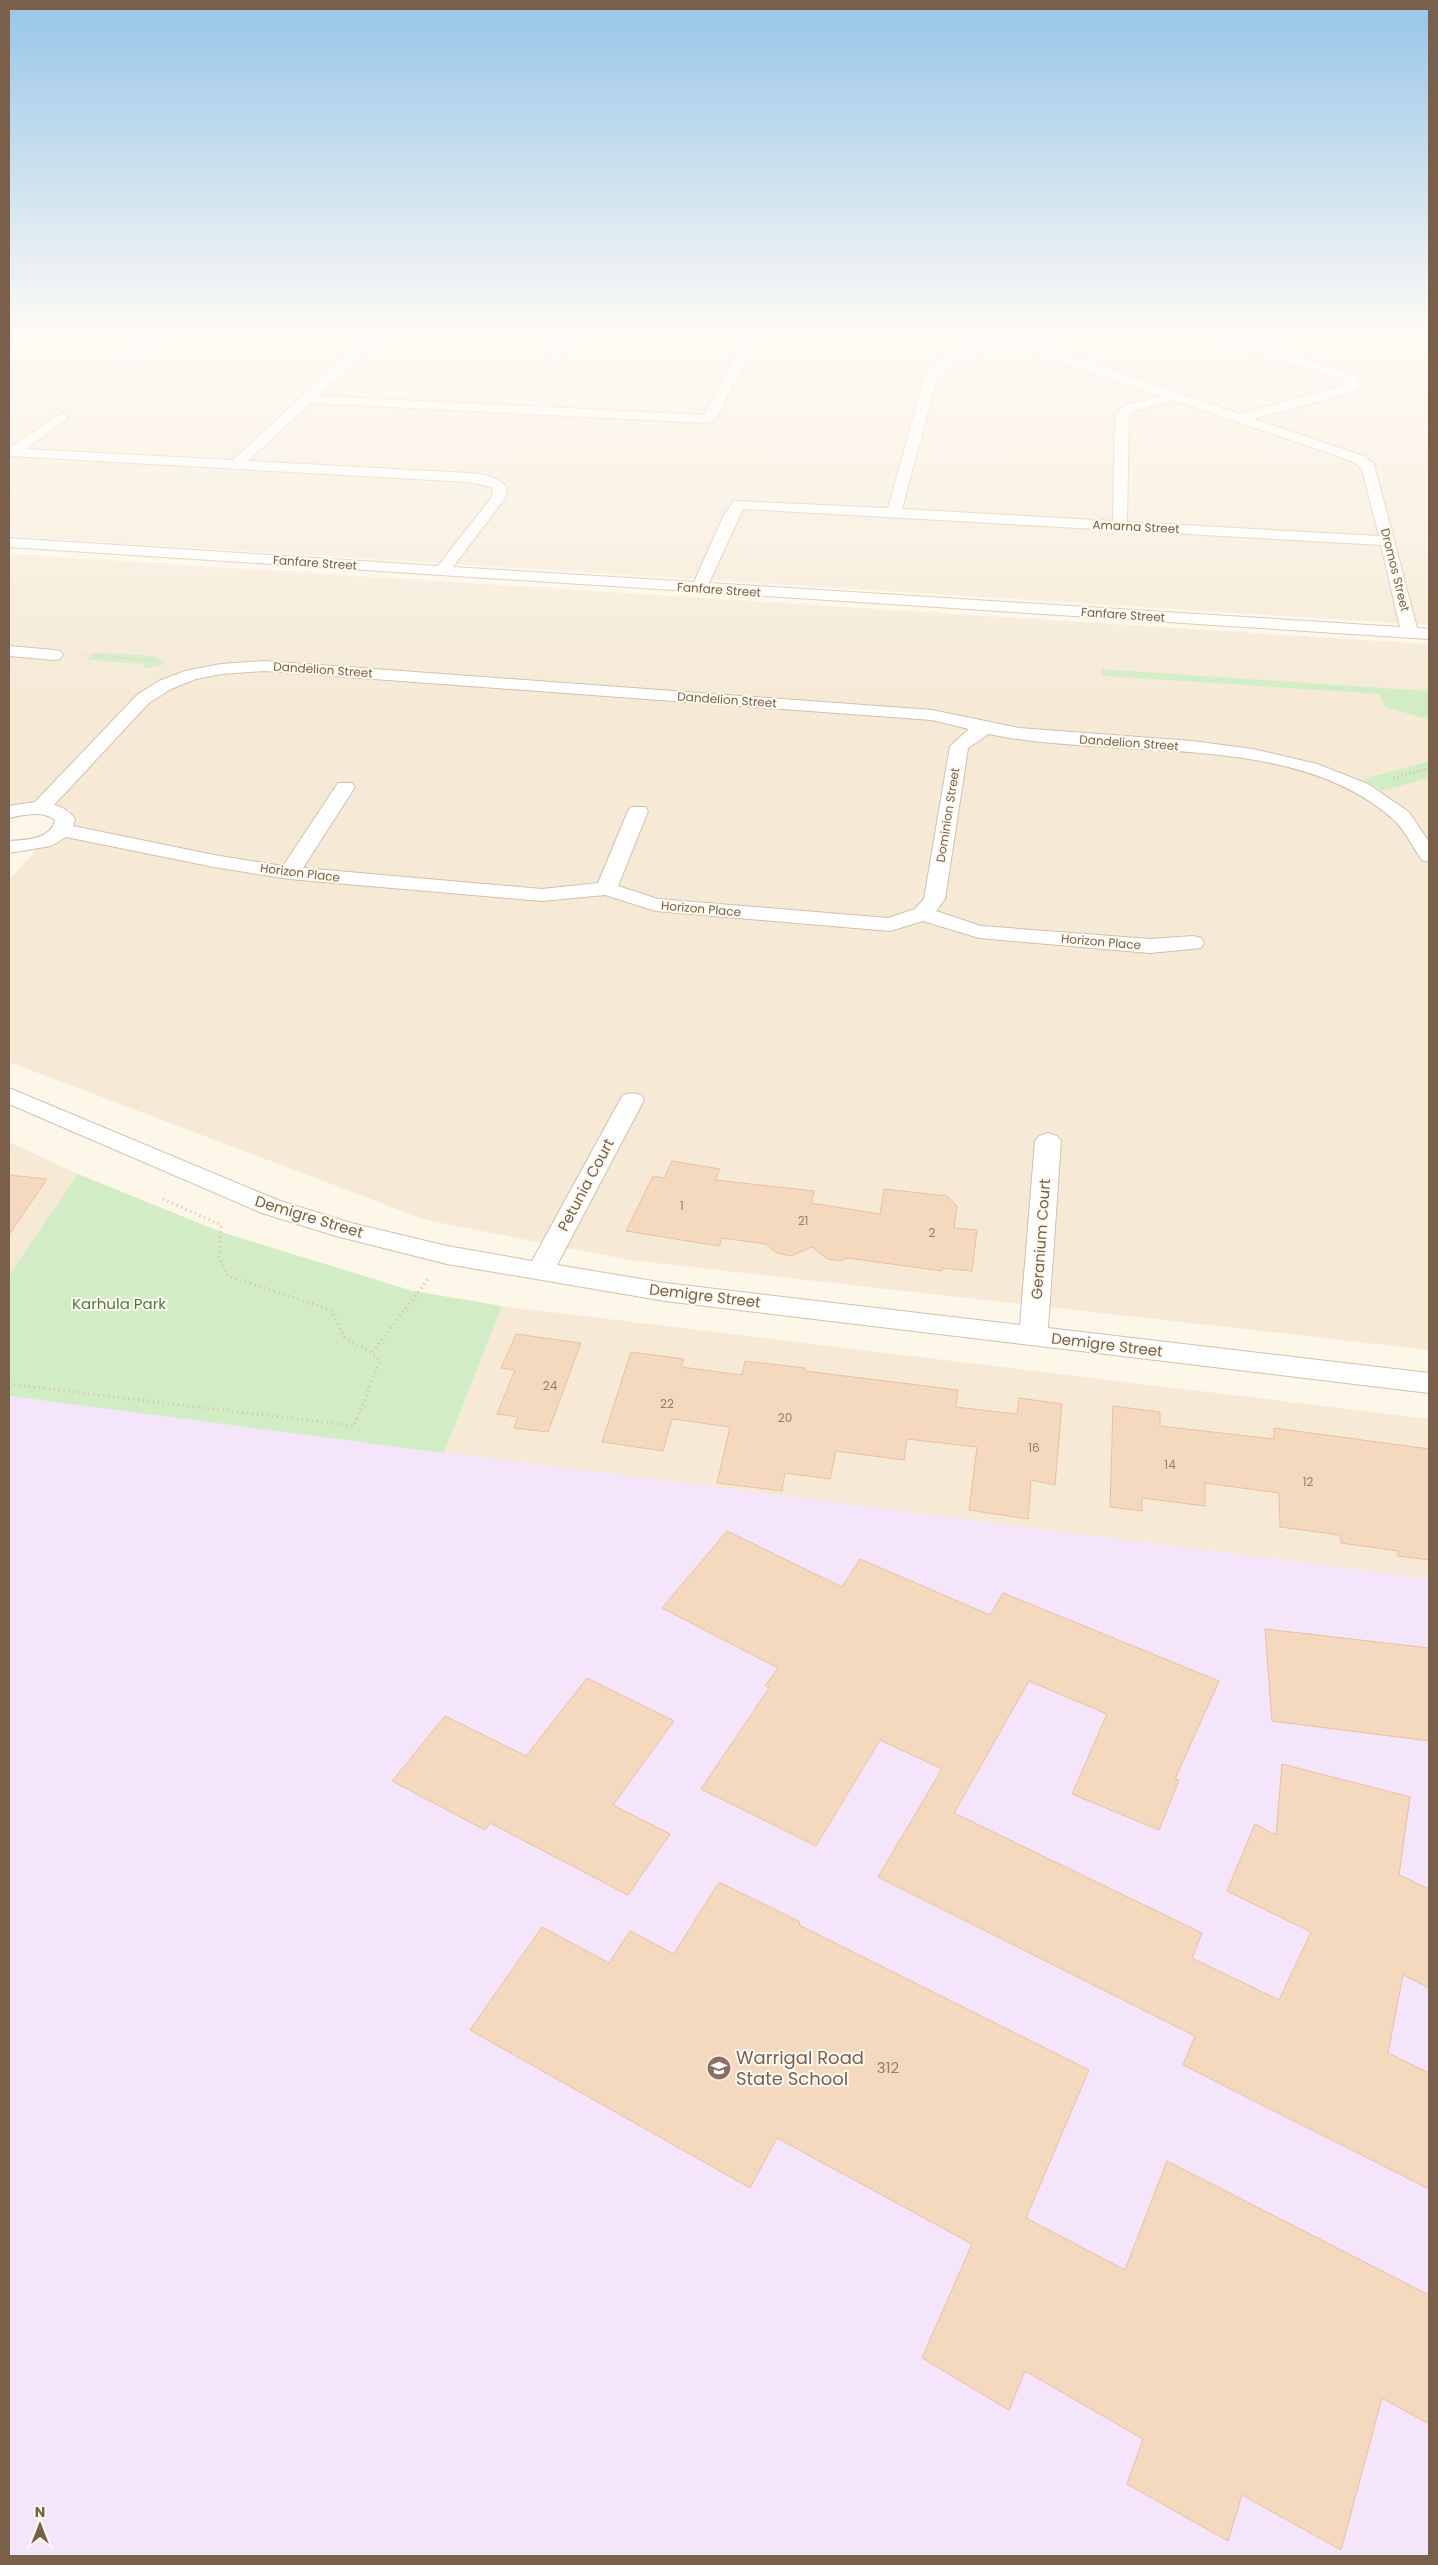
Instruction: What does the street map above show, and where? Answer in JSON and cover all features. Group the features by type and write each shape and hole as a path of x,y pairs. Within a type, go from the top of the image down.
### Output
{"street":[{"path":"80,456 457,477 480,479 495,483 500,488 498,498 442,571"},
{"path":"237,464 246,456"},
{"path":"894,512 909,456"},
{"path":"1120,526 1121,456"},
{"name":"Dromos Street","path":"1351,456 1369,467 1410,633"},
{"name":"Amarna Street","path":"699,588 731,515 739,504 1387,541"},
{"name":"Fanfare Street","path":"9,543 1429,634"},
{"path":"9,652 54,655"},
{"name":"Dandelion Street","path":"40,808 143,699 181,678 222,669 266,666 932,715 1030,735 1216,749 1273,758 1323,772 1359,787 1408,821 1423,841 1429,856"},
{"name":"Dominion Street","path":"923,914 934,899 959,746 970,736 988,727"},
{"path":"289,874 346,787"},
{"path":"9,812 40,808 56,811 63,816 65,825 62,830 50,839 37,844 9,847"},
{"path":"606,889 638,811"},
{"name":"Horizon Place","path":"62,830 214,861 289,874 542,896 606,889 656,905 890,925 923,914 979,932 1150,946 1193,943"},
{"name":"Demigre Street","path":"11,1098 271,1207 345,1230 447,1254 665,1292 1429,1383"},
{"name":"Petunia Court","path":"540,1271 632,1100"},
{"name":"Geranium Court","path":"1033,1336 1048,1141"}],"path":[{"path":"54,655 151,659 181,678"},
{"path":"9,1384 354,1426 380,1362 372,1353 344,1337 331,1310 228,1276 219,1257 221,1225 163,1199"},
{"path":"372,1353 447,1254"}],"shaded area":[{"path":"9,456 1429,456 1429,625 9,536"},
{"path":"9,554 1429,644 1429,691 1103,669 1103,676 1381,694 1385,707 1429,720 1429,761 1364,779 1383,791 1429,778 1429,1350 629,1260 426,1220 9,1062 9,880 71,810 9,806","holes":["96,652 154,656 165,664 146,669 144,664 87,660"]},
{"path":"9,1142 78,1174 9,1275"},
{"path":"502,1306 1429,1419 1429,1579 444,1453"},
{"name":"Warrigal Road State School","path":"9,1396 1429,1579 1429,2556 9,2556"}],"green space":[{"path":"96,652 154,656 166,664 145,669 144,664 86,660"},
{"path":"1102,669 1429,691 1429,720 1385,707 1380,694 1102,676"},
{"path":"1429,761 1429,778 1383,791 1363,779"},
{"name":"Karhula Park","path":"78,1174 221,1232 413,1291 502,1306 444,1453 9,1396 9,1275"}],"building":[{"path":"672,1161 720,1169 715,1180 814,1191 811,1203 880,1214 884,1189 947,1196 957,1206 954,1228 977,1230 972,1271 942,1268 942,1271 848,1258 840,1261 827,1259 812,1247 791,1256 777,1253 766,1244 722,1238 719,1246 626,1231 653,1176 664,1178"},
{"path":"9,1175 47,1179 9,1235"},
{"path":"516,1334 581,1343 548,1432 514,1428 518,1417 497,1414 515,1370 501,1368"},
{"path":"631,1352 684,1359 681,1367 742,1375 745,1361 805,1368 805,1371 958,1390 956,1407 1017,1414 1019,1398 1062,1404 1055,1485 1031,1480 1028,1519 969,1510 977,1447 907,1439 904,1460 836,1451 830,1479 785,1473 782,1491 717,1483 730,1427 672,1419 663,1451 602,1442"},
{"path":"1113,1406 1160,1412 1160,1426 1274,1439 1274,1428 1429,1449 1429,1560 1398,1556 1398,1551 1341,1543 1340,1535 1280,1527 1279,1493 1205,1483 1205,1506 1142,1498 1142,1511 1110,1507"},
{"path":"727,1531 842,1587 860,1559 990,1615 1003,1593 1219,1681 1175,1779 1179,1780 1159,1830 1072,1794 1107,1714 1029,1681 954,1813 1202,1933 1192,1958 1279,2000 1311,1932 1227,1891 1255,1824 1276,1835 1282,1764 1410,1797 1399,1875 1429,1889 1429,1988 1403,1975 1388,2053 1429,2073 1429,2189 1183,2065 1195,2036 878,1877 942,1769 880,1740 816,1846 701,1789 769,1688 765,1686 778,1668 662,1608"},
{"path":"1265,1629 1429,1648 1429,1741 1272,1721"},
{"path":"587,1678 674,1721 613,1805 670,1834 628,1895 490,1823 485,1830 392,1781 445,1716 526,1756"},
{"path":"719,1882 800,1922 799,1925 1089,2070 1026,2218 1125,2270 1167,2161 1429,2295 1429,2424 1382,2398 1341,2550 1242,2495 1228,2541 1127,2484 1143,2439 1025,2371 1009,2410 922,2358 972,2244 777,2138 750,2188 470,2030 542,1927 609,1963 630,1931 674,1954"}],"place":[{"name":"Warrigal Road State School","path":"719,2068"}]}
